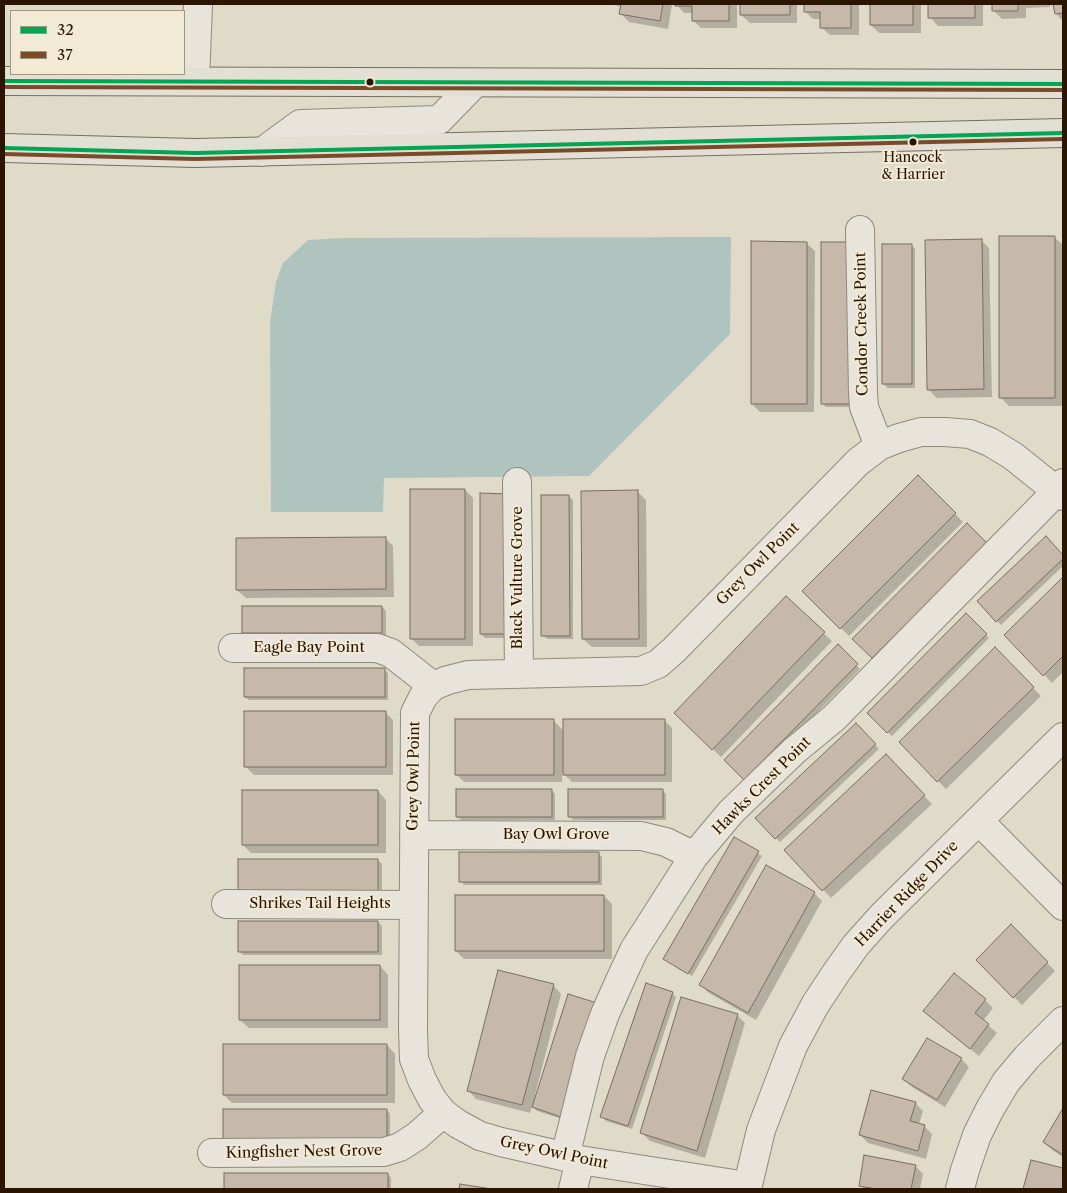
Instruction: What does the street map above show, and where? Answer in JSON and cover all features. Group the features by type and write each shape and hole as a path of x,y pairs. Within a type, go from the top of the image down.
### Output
{"main road":[{"path":"4,81 1063,84"},
{"path":"4,148 195,153 1063,133"}],"street":[{"path":"195,81 198,4"},
{"path":"262,152 300,124 439,120 475,82"},
{"name":"Condor Creek Point","path":"860,230 862,393 864,407 879,446"},
{"name":"Grey Owl Point","path":"747,1187 572,1158 501,1142 480,1136 458,1124 443,1113 432,1099 414,1059 412,1030 415,713 423,697 433,686 468,675 641,671 658,664 674,650 858,462 879,446 899,438 921,432 970,434 990,442 1013,456 1061,490"},
{"name":"Black Vulture Grove","path":"517,482 519,674"},
{"name":"Hawks Crest Point","path":"574,1189 572,1158 590,1056 605,1014 634,950 694,856 731,812 794,751 834,718 1061,490"},
{"name":"Eagle Bay Point","path":"233,648 377,648 397,658 433,686"},
{"name":"Harrier Ridge Drive","path":"747,1187 761,1130 793,1046 820,997 856,945 882,916 1063,737"},
{"path":"979,821 1063,906"},
{"name":"Bay Owl Grove","path":"414,835 641,836 666,842 694,856"},
{"name":"Shrikes Tail Heights","path":"226,904 413,905"},
{"path":"960,1189 964,1170 977,1135 1006,1082 1027,1057 1063,1021"},
{"name":"Kingfisher Nest Grove","path":"212,1154 384,1152 400,1147 418,1136 443,1113"}],"water":[{"path":"731,237 730,334 589,476 384,478 383,512 271,512 270,322 276,282 283,263 308,240 343,238"}],"building":[{"path":"621,4 663,4 660,21 619,14"},
{"path":"675,4 729,4 729,21 692,21 692,6 675,6"},
{"path":"740,4 790,4 790,15 740,15"},
{"path":"804,4 851,4 851,28 820,28 820,12 804,12"},
{"path":"870,4 913,4 913,25 870,25"},
{"path":"928,4 975,4 975,18 928,18"},
{"path":"992,4 1018,4 1018,11 992,11"},
{"path":"1053,4 1063,4 1063,13 1055,14"},
{"path":"999,236 1055,236 1055,398 999,398"},
{"path":"982,239 984,389 927,390 925,240"},
{"path":"751,241 807,242 807,404 751,404"},
{"path":"821,242 851,242 851,404 821,404"},
{"path":"882,244 912,244 912,384 882,384"},
{"path":"918,475 956,513 840,629 802,591"},
{"path":"410,489 465,489 465,639 410,639"},
{"path":"638,490 639,639 582,639 581,491"},
{"path":"480,493 509,494 508,634 480,634"},
{"path":"541,495 569,495 570,636 541,636"},
{"path":"967,523 987,543 872,658 852,639"},
{"path":"1046,536 1063,555 1063,559 996,622 977,601"},
{"path":"386,537 386,589 236,590 236,538"},
{"path":"1063,577 1063,656 1043,676 1004,635"},
{"path":"786,596 825,632 712,750 674,713"},
{"path":"242,606 382,606 382,633 242,633"},
{"path":"966,613 987,634 887,733 867,713"},
{"path":"838,644 858,664 744,780 724,760"},
{"path":"995,647 1034,687 937,782 899,742"},
{"path":"244,668 385,668 385,697 244,697"},
{"path":"244,711 386,711 386,767 244,767"},
{"path":"455,719 554,719 554,775 455,775"},
{"path":"563,719 665,719 665,775 563,775"},
{"path":"856,723 876,744 775,839 755,818"},
{"path":"886,754 925,795 822,891 784,850"},
{"path":"456,789 552,789 552,817 456,817"},
{"path":"568,789 663,789 663,817 568,817"},
{"path":"242,790 378,790 378,845 242,845"},
{"path":"734,837 759,851 688,974 663,959"},
{"path":"459,852 599,852 599,882 459,882"},
{"path":"238,859 378,859 378,891 238,891"},
{"path":"766,865 815,892 748,1013 699,985"},
{"path":"455,895 604,895 604,951 455,951"},
{"path":"238,921 378,921 378,952 238,952"},
{"path":"1011,924 1048,962 1013,998 976,960"},
{"path":"239,965 380,965 380,1020 239,1020"},
{"path":"498,970 554,984 522,1105 467,1091"},
{"path":"954,973 986,999 975,1013 989,1024 970,1049 923,1011"},
{"path":"646,983 673,992 628,1126 600,1117"},
{"path":"568,994 597,1003 561,1117 532,1107"},
{"path":"681,997 738,1014 697,1151 640,1133"},
{"path":"927,1038 962,1058 937,1100 902,1079"},
{"path":"223,1044 387,1044 387,1095 223,1095"},
{"path":"871,1090 916,1102 910,1121 925,1125 918,1151 859,1135"},
{"path":"1063,1108 1063,1155 1043,1142"},
{"path":"223,1109 387,1109 387,1140 223,1140"},
{"path":"864,1155 916,1165 911,1189 876,1189 859,1186"},
{"path":"1031,1160 1063,1168 1063,1189 1023,1189"},
{"path":"224,1173 388,1173 388,1189 224,1189"},
{"path":"460,1184 492,1189 459,1189"}],"transit line":[{"name":"32","path":"4,81 1063,84"},
{"name":"37","path":"4,87 1063,90"},
{"name":"32","path":"4,148 195,153 1063,133"},
{"name":"37","path":"4,154 195,159 1063,139"}],"place":[{"name":"Hancock & Harrier","path":"913,142"}]}
